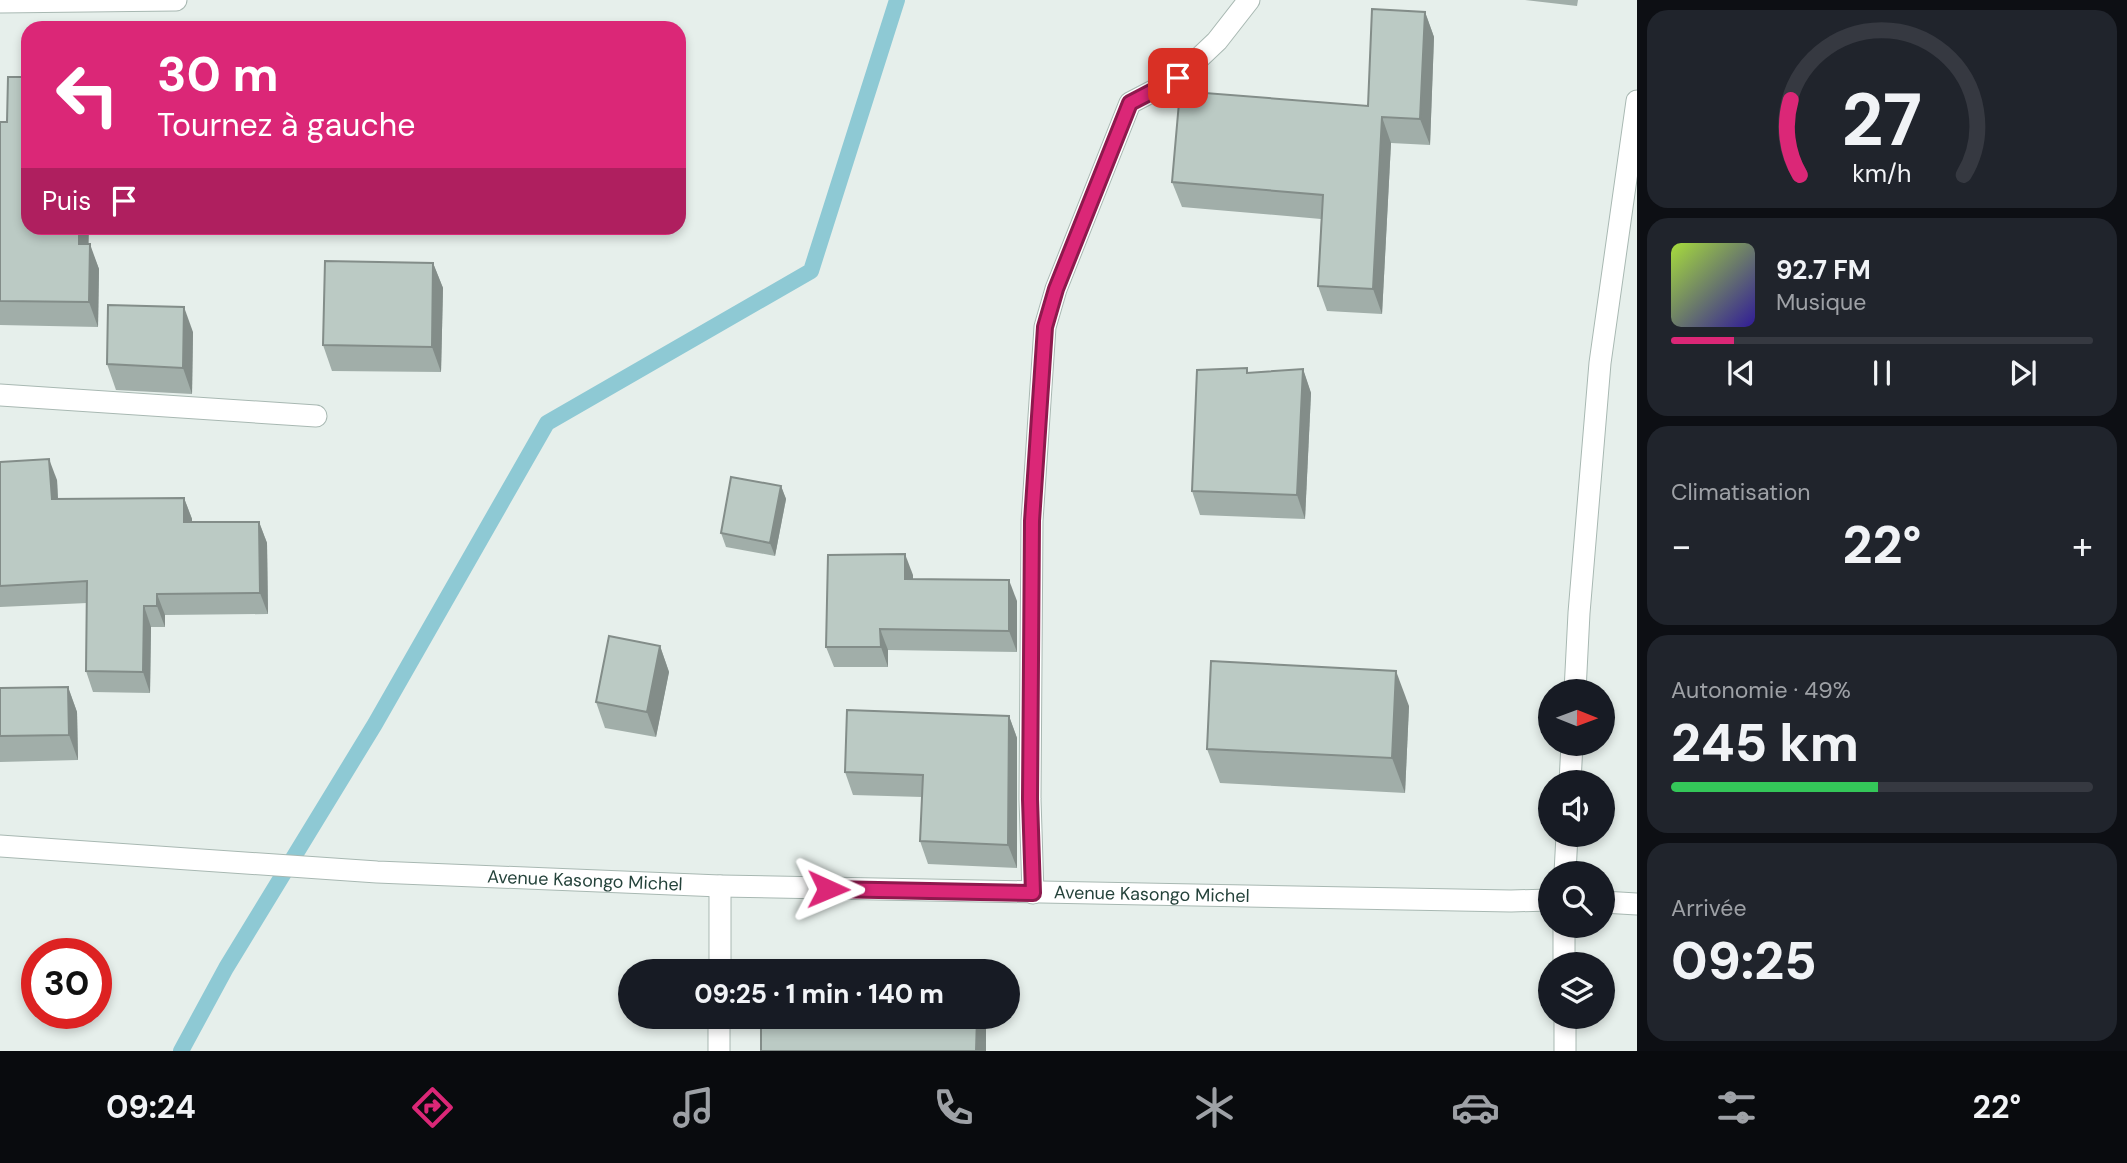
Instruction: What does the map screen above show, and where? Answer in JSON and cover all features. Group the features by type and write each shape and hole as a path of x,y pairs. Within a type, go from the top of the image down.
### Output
{"street":[{"path":"0,2 176,0"},
{"path":"1033,893 1030,799 1032,521 1045,327 1056,289 1130,103 1178,78 1217,41 1249,0"},
{"path":"1576,679 1600,363 1637,101"},
{"path":"0,395 316,416"},
{"name":"Avenue Kasongo Michel","path":"0,846 377,872 720,886 1538,900"},
{"path":"720,886 720,959"},
{"path":"1615,903 1637,904"},
{"path":"719,1029 719,1051"},
{"path":"1565,1029 1565,1051"}],"building":[{"path":"1372,9 1425,12 1420,119 1382,117 1373,289 1318,286 1323,195 1172,182 1180,91 1368,106"},
{"path":"8,77 21,77 21,235 79,235 79,244 90,244 89,302 0,301 0,122 7,122"},
{"path":"325,261 433,263 432,347 323,345"},
{"path":"108,305 184,307 183,368 107,364"},
{"path":"1247,368 1247,373 1303,369 1297,495 1192,491 1197,370"},
{"path":"49,459 52,499 184,498 184,522 259,522 260,593 157,594 157,606 144,606 143,672 86,671 87,581 0,586 0,462"},
{"path":"731,477 781,486 770,543 721,533"},
{"path":"905,554 905,579 1009,580 1009,631 880,629 881,647 826,647 828,555"},
{"path":"609,636 660,646 647,712 596,702"},
{"path":"1211,661 1396,671 1392,758 1207,749"},
{"path":"68,687 69,735 0,736 0,688"},
{"path":"847,710 1009,716 1008,845 920,841 923,775 845,772"},
{"path":"761,1029 977,1029 976,1051 761,1051"}],"waterway":[{"path":"181,1051 226,968 375,724 547,423 811,271 897,0"}],"route":[{"path":"828,889 1033,893 1030,799 1032,521 1045,327 1056,289 1130,103 1178,78"}]}
